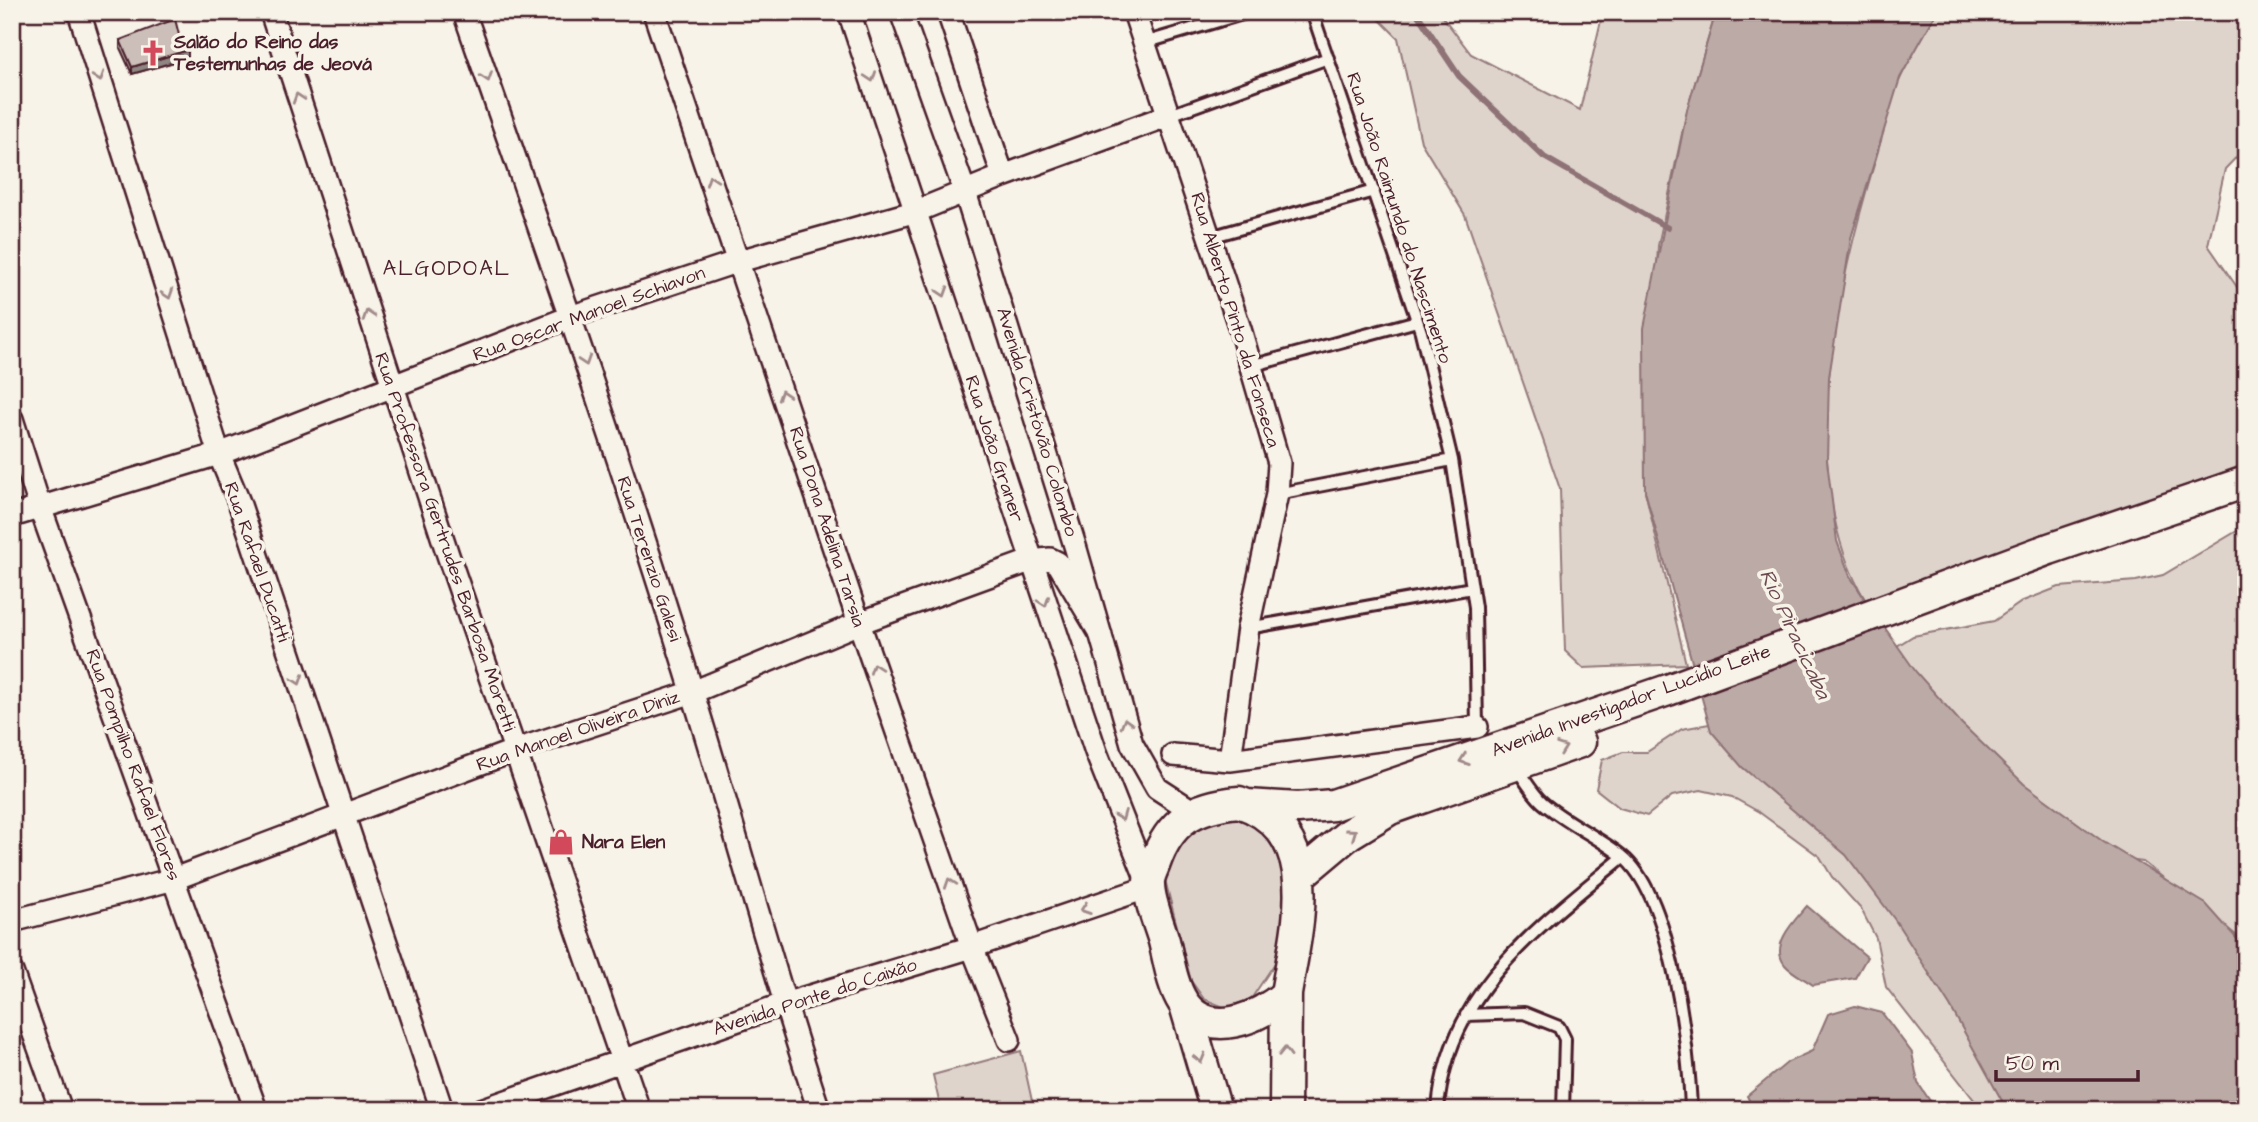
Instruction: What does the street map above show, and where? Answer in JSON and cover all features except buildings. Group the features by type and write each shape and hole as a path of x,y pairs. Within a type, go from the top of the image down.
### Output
{"main road":[{"name":"Avenida Investigador Lucídio Leite","path":"1299,876 1349,834 1390,809 1514,765 1670,699 2246,482"},
{"name":"Avenida Investigador Lucídio Leite","path":"1906,610 2246,501"},
{"name":"Avenida Investigador Lucídio Leite","path":"1247,805 1298,808 1333,805 1670,699"},
{"path":"1216,1110 1185,1005 1176,986 1149,885 1166,837 1194,812 1212,805 1239,803 1258,809 1281,831 1295,855 1299,876 1300,902 1286,995 1285,1110"},
{"path":"1185,1005 1203,1018 1234,1023 1255,1017 1286,995"}],"street":[{"name":"Rua Rafael Ducatti","path":"79,12 219,454 239,502 442,1110"},
{"name":"Rua Professora Gertrudes Barbosa Moretti","path":"271,12 391,386 639,1110"},
{"name":"Rua Terenzio Galesi","path":"464,12 570,317 693,692 784,1004 819,1110"},
{"name":"Rua Dona Adelina Tarsia","path":"654,12 859,623 972,947 1009,1040"},
{"name":"Rua João Graner","path":"849,12 917,211 1030,561 1096,752 1149,885"},
{"name":"Avenida Cristóvão Colombo","path":"901,12 965,192 1132,744 1144,769 1168,797 1194,812"},
{"path":"948,12 1003,176"},
{"name":"Rua Alberto Pinto da Fonseca","path":"1134,12 1210,237 1279,463 1277,494 1248,628 1230,760"},
{"name":"Rua Oscar Manoel Schiavon","path":"12,516 219,454 570,317 738,261 917,211 1003,176 1167,116"},
{"name":"Rua Pompilho Rafael Flores","path":"12,419 40,507 256,1110"},
{"path":"1030,561 1050,559 1058,563 1101,635"},
{"name":"Rua Manoel Oliveira Diniz","path":"12,921 174,879 516,750 693,692 859,623 1030,561"},
{"path":"1174,755 1230,760 1477,727"},
{"name":"Avenida Ponte do Caixão","path":"481,1110 784,1004 972,947 1149,885"},
{"path":"12,972 61,1110"}],"lane":[{"path":"1144,43 1249,12"},
{"name":"Rua João Raimundo do Nascimento","path":"1312,12 1417,321 1452,460 1472,588 1477,727"},
{"path":"1167,116 1328,58"},
{"path":"1210,237 1374,191"},
{"path":"1251,366 1417,321"},
{"path":"1277,494 1452,460"},
{"path":"1248,628 1472,588"},
{"path":"1514,765 1540,800 1623,857 1644,882 1662,925 1690,1063 1691,1110"},
{"path":"1438,1110 1440,1088 1466,1014 1510,953 1623,857"},
{"path":"1466,1014 1524,1013 1559,1027 1565,1039 1563,1110"}],"shaded area":[{"path":"1372,12 1439,12 1471,54 1580,110 1603,12 1716,12 1687,110 1658,246 1645,491 1686,664 1583,668 1565,651 1560,489 1465,215 1421,142 1398,38"},
{"path":"1937,12 2246,12 2246,147 2225,169 2208,245 2246,300 2246,464 1866,601 1844,552 1831,498 1826,441 1836,322 1861,209 1890,107 1905,69"},
{"path":"2237,531 2246,532 2246,948 2236,935 2143,862 2128,860 2054,823 1889,651 1913,636 1994,621 2023,601 2059,587 2136,581 2163,575"},
{"path":"1709,724 1828,812 2019,1110 1982,1110 1886,987 1876,938 1861,909 1832,877 1820,857 1759,812 1732,797 1701,790 1672,796 1647,816 1620,808 1596,789 1602,760 1623,752 1647,752 1682,729"},
{"path":"1242,815 1264,830 1288,878 1288,924 1275,963 1251,999 1226,1008 1204,999 1191,981 1164,876 1174,850 1191,829 1207,821"},
{"path":"1021,1051 1034,1110 941,1110 933,1075"}],"water":[{"name":"Rio Piracicaba","path":"1716,12 1937,12 1900,78 1851,238 1829,377 1827,461 1837,541 1850,576 1866,601 1916,672 1962,724 2024,784 2105,843 2206,904 2246,949 2246,1110 2007,1110 1950,1006 1895,920 1846,855 1742,767 1711,731 1645,491 1644,328 1687,110"},
{"path":"1807,906 1867,957 1855,978 1813,985 1785,965 1780,949 1782,941"},
{"path":"1855,1006 1882,1013 1912,1053 1918,1083 1936,1110 1754,1110 1747,1096 1788,1062 1812,1051 1828,1014"}],"waterway":[{"path":"1416,12 1459,76 1544,157 1668,228"}],"place":[{"name":"Salão do Reino das Testemunhas de Jeová","path":"153,53"},
{"name":"Nara Elen","path":"561,842"}],"district":[{"name":"ALGODOAL","path":"447,268"}]}
